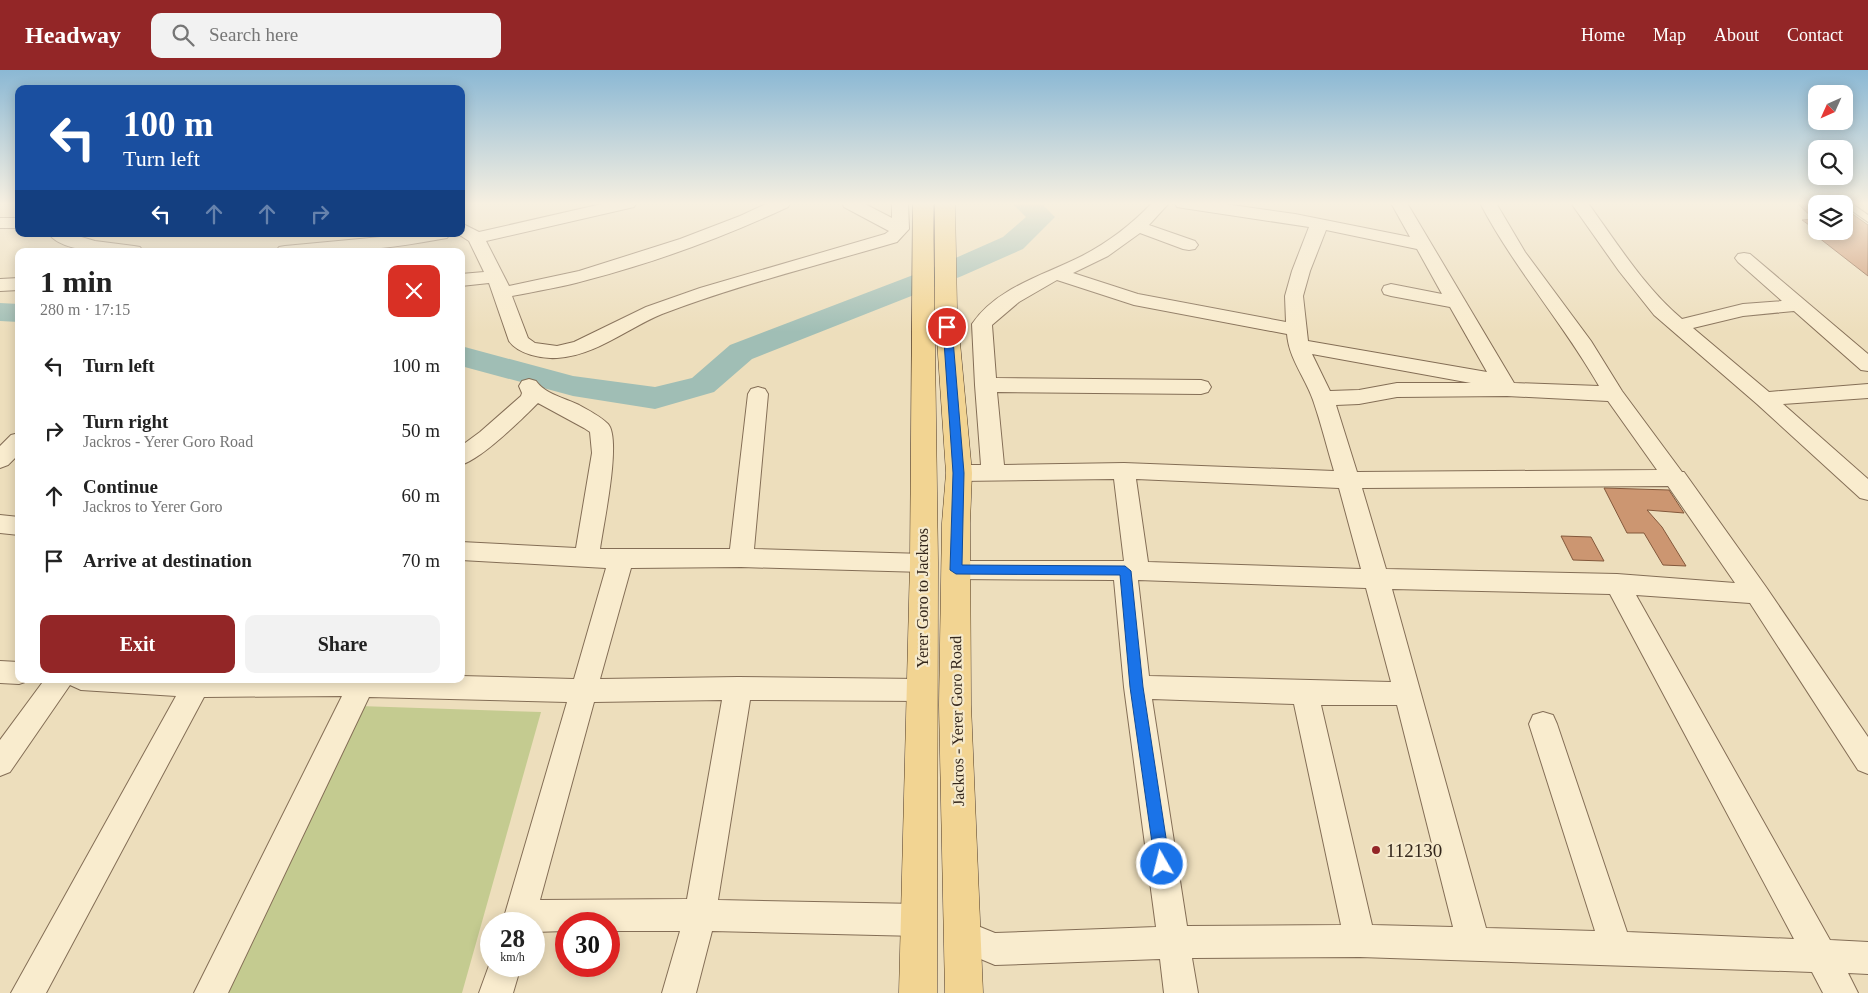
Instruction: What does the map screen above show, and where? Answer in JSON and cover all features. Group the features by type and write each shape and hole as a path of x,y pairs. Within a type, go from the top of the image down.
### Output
{"main road":[{"name":"Yerer Goro to Jackros","path":"918,993 924,563 922,511 923,246"},
{"name":"Jackros - Yerer Goro Road","path":"945,246 946,310 958,461 956,570 957,802 964,993"}],"street":[{"path":"99,246 113,248"},
{"path":"350,248 392,246"},
{"path":"474,246 499,285 519,341 530,348 557,352 569,351 652,311 750,279 868,246"},
{"path":"465,281 499,285 583,276 676,246"},
{"path":"993,472 985,385 982,324 993,312 1048,277 1093,258 1111,246"},
{"path":"1311,246 1294,296 1297,338 1309,372 1323,398 1348,480 1376,577 1474,945"},
{"path":"1423,246 1505,385"},
{"path":"1512,246 1600,369 1614,394 1676,478 1757,594 1868,761"},
{"path":"1610,246 1661,311 1764,399 1868,492"},
{"path":"1744,258 1868,365"},
{"path":"1057,274 1134,299 1392,363 1505,385 1614,394"},
{"path":"0,285 15,284"},
{"path":"1391,290 1455,302"},
{"path":"1679,326 1743,310 1799,305"},
{"path":"985,385 1200,387"},
{"path":"1323,398 1359,397 1397,390 1505,385"},
{"path":"465,454 510,419 530,399 530,389 584,416 600,429 603,453 586,558"},
{"path":"1764,399 1868,392"},
{"path":"741,558 758,394"},
{"path":"0,434 15,435"},
{"path":"0,460 15,444"},
{"path":"958,461 993,472 1124,471 1348,480 1676,478"},
{"path":"1124,471 1136,687 1181,993"},
{"path":"0,524 15,526"},
{"path":"465,551 621,559 741,558 924,563"},
{"path":"521,912 621,559"},
{"path":"956,570 1131,571 1376,577 1483,582 1617,584 1757,594"},
{"path":"1617,584 1822,955 1841,993"},
{"path":"0,672 15,674"},
{"path":"0,763 57,683"},
{"path":"147,683 196,686 361,685 585,691 738,688 921,690"},
{"path":"211,993 361,685"},
{"path":"28,993 196,686"},
{"path":"1136,687 1306,693 1406,694"},
{"path":"678,993 700,915 738,688"},
{"path":"1306,693 1360,941"},
{"path":"1543,724 1616,948"},
{"path":"545,919 700,915 918,920"},
{"path":"963,936 995,949 1174,942 1360,941 1616,948 1868,958"},
{"path":"496,993 501,977"}],"green space":[{"path":"359,706 541,712 485,912 480,912 480,929 462,993 219,993"}],"building":[{"path":"1830,246 1868,246 1868,276"},
{"path":"1604,488 1669,490 1684,513 1647,510 1662,527 1686,566 1663,565 1644,533 1627,533"},
{"path":"1561,536 1591,537 1604,561 1573,560"}],"waterway":[{"path":"465,357 573,386 655,398 703,385 741,352 952,270 1006,246"},
{"path":"0,312 15,313"}],"place":[{"name":"112130","path":"1376,850"}],"route":[{"path":"947,327 959,473 956,570 1125,571 1127,608 1136,687 1162,864"}]}
